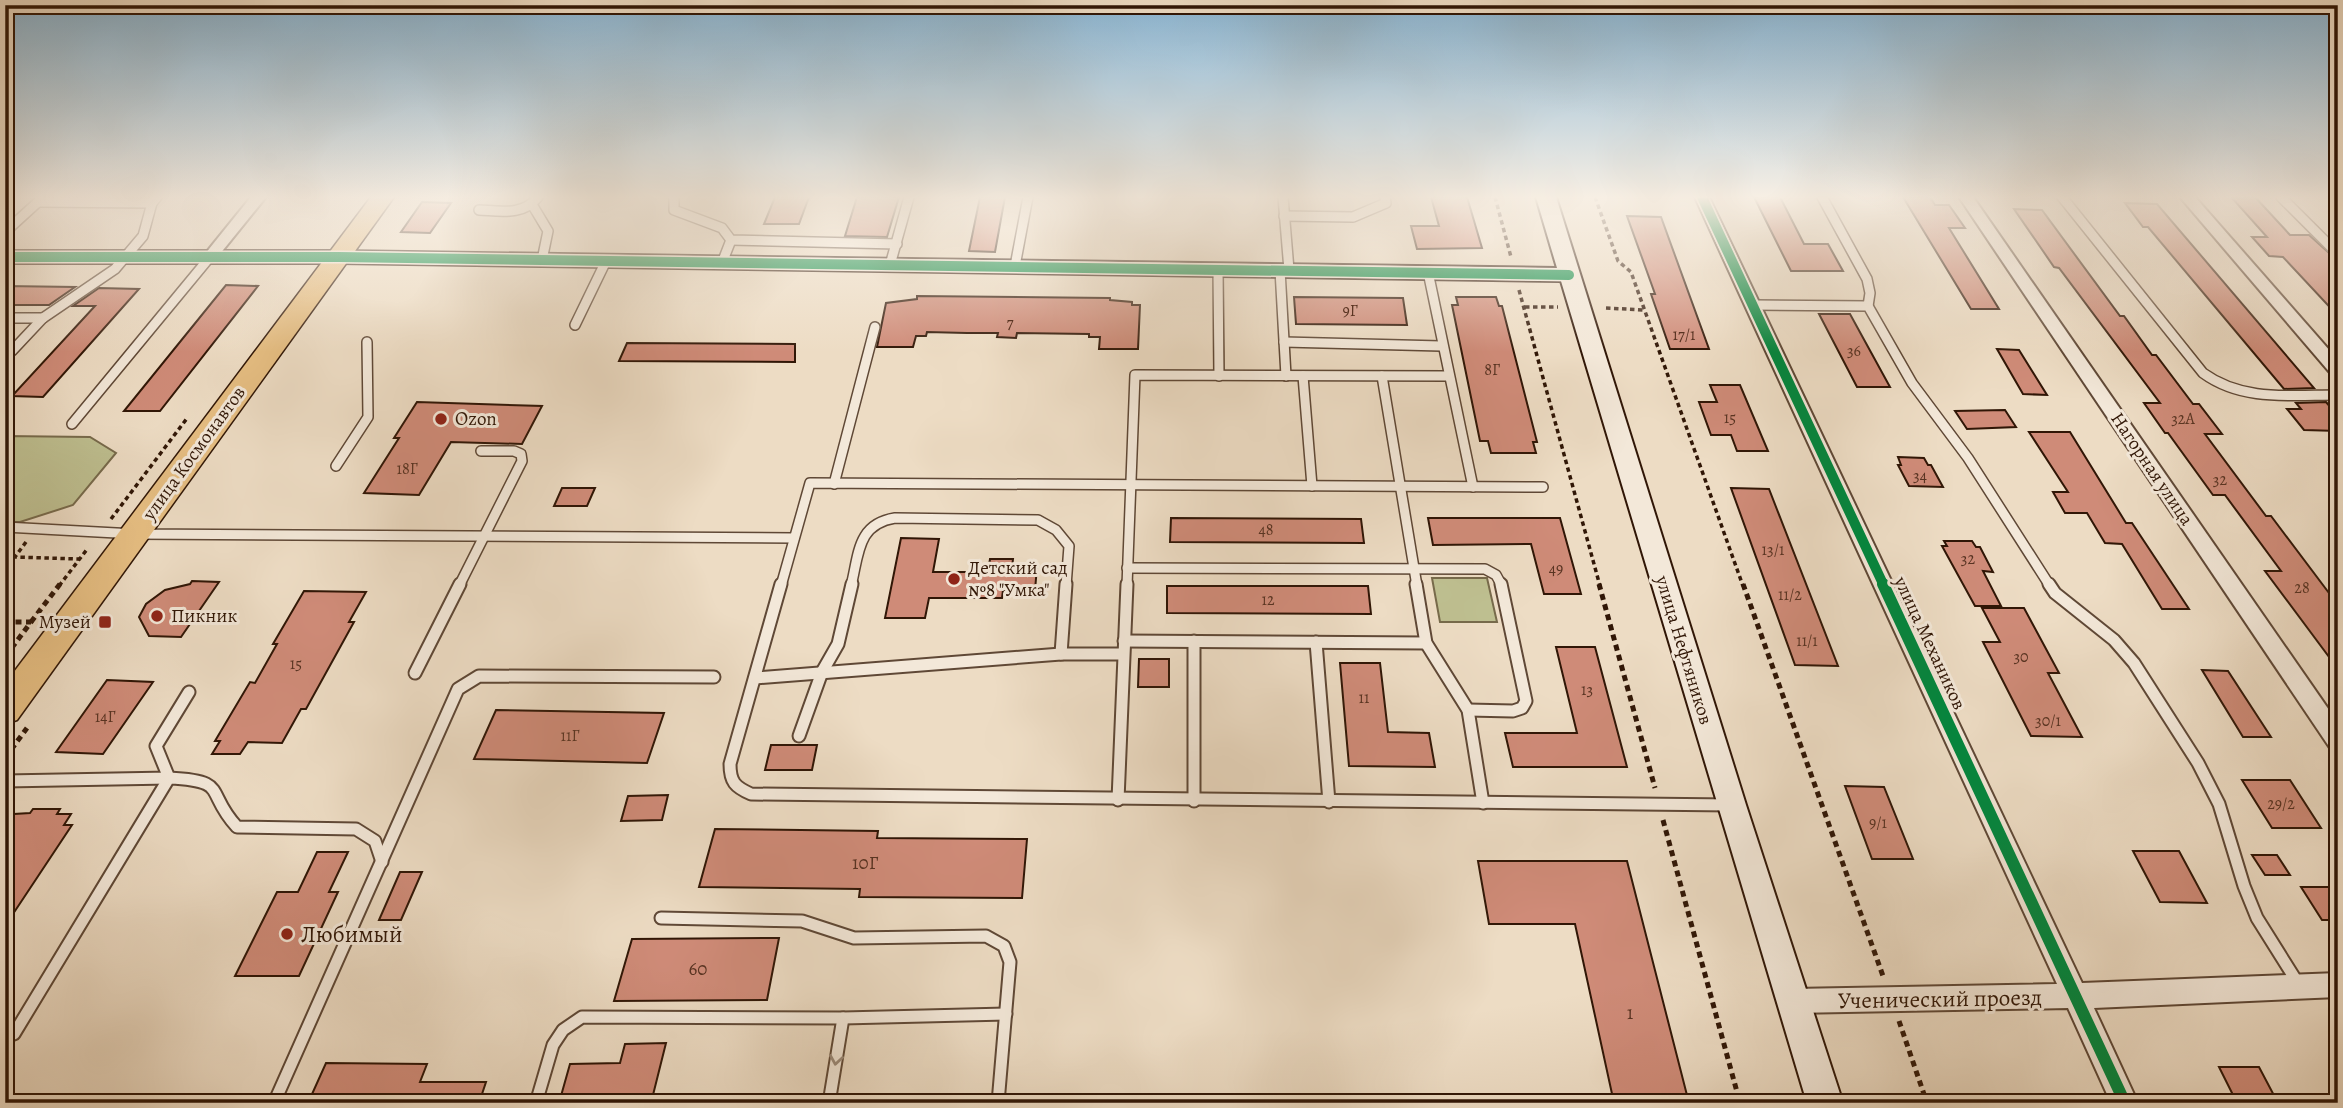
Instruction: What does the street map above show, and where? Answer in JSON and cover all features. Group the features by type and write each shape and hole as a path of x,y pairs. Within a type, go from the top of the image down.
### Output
{"main road":[{"name":"улица Космонавтов","path":"5,710 345,249"}],"street":[{"path":"210,257 217,249"},
{"name":"улица Нефтяников","path":"1561,249 1825,1103"},
{"name":"улица Механиков","path":"1727,249 2125,1103"},
{"name":"Нагорная улица","path":"2001,249 2338,741"},
{"path":"2232,249 2338,371"},
{"path":"5,257 339,257 1569,275"},
{"path":"2316,709 2338,709"},
{"name":"Ученический проезд","path":"1793,1001 2075,996 2338,985"}],"lane":[{"path":"5,354 12,351 43,318 107,276 133,249"},
{"path":"542,260 546,249"},
{"path":"722,263 728,249"},
{"path":"890,265 895,249"},
{"path":"1015,267 1018,249"},
{"path":"1284,249 1286,376"},
{"path":"1850,249 1867,279 1870,293 1868,306 1912,383 1968,458 2056,593 2114,640 2134,663 2198,763 2219,804 2244,887 2257,918 2300,986"},
{"path":"2103,249 2214,384 2239,393 2338,395"},
{"path":"72,424 210,257"},
{"path":"575,325 606,261"},
{"path":"1218,269 1219,376"},
{"path":"1428,272 1441,346 1473,487"},
{"path":"1754,305 1868,306"},
{"path":"5,318 43,318"},
{"path":"834,484 876,327"},
{"path":"336,466 368,417 367,342"},
{"path":"1284,342 1441,346"},
{"path":"1118,800 1135,375 1448,376"},
{"path":"1303,376 1312,486"},
{"path":"1382,376 1426,643 1468,710 1483,803"},
{"path":"415,674 522,461 521,454 514,451 481,451"},
{"path":"1543,487 810,484 730,764 730,777 735,787 751,794 1731,805"},
{"path":"799,736 822,672 838,644 863,537 869,527 881,520 895,517 1038,520 1053,525 1063,534 1069,546 1061,654"},
{"path":"5,527 135,534 794,538"},
{"path":"1127,568 1485,569 1496,575 1501,583 1526,701 1522,708 1513,711 1468,710"},
{"path":"1124,641 1426,643"},
{"path":"1195,641 1195,801"},
{"path":"1316,642 1329,802"},
{"path":"755,678 1061,654 1123,653"},
{"path":"274,1103 458,689 479,676 714,677"},
{"path":"169,778 156,746 189,692"},
{"path":"5,781 169,778 204,780 212,787 229,820 237,827 356,829 371,835 379,845 382,862"},
{"path":"14,1034 169,778"},
{"path":"661,918 802,921 854,938 986,936 1004,946 1010,962 998,1103"},
{"path":"536,1103 553,1045 563,1030 582,1017 842,1018 1006,1014"},
{"path":"829,1103 842,1018"}],"path":[{"path":"1508,249 1740,1103"},
{"path":"1614,249 1618,261 1631,272 1927,1103"},
{"path":"1524,307 1559,307"},
{"path":"1606,308 1644,310"},
{"path":"5,657 192,411"},
{"path":"35,529 15,557 80,559"},
{"path":"5,622 31,622"}],"green space":[{"path":"5,436 90,437 116,453 73,505 20,522 5,522"},
{"path":"1432,578 1487,578 1497,622 1440,622"}],"building":[{"path":"969,249 996,249 995,252 969,251"},
{"path":"1639,249 1673,249 1709,349 1670,349 1651,294 1655,294"},
{"path":"1780,249 1831,249 1843,271 1791,271"},
{"path":"1934,249 1962,249 1999,309 1971,309"},
{"path":"2041,249 2070,249 2120,316 2124,316 2152,355 2156,355 2193,404 2199,404 2222,434 2205,434 2266,516 2271,516 2338,605 2338,669 2265,571 2281,571 2225,495 2213,495 2168,433 2165,433 2144,403 2160,403 2059,268 2054,267"},
{"path":"2166,249 2195,249 2314,388 2284,389"},
{"path":"2262,249 2324,249 2338,261 2338,316 2283,257 2269,256"},
{"path":"226,285 258,286 160,411 124,411"},
{"path":"5,286 75,287 49,305 5,305"},
{"path":"99,288 139,289 43,397 12,396 95,306 73,306"},
{"path":"917,296 1110,298 1132,302 1132,305 1140,305 1138,349 1099,349 1100,337 1089,337 1089,334 1017,333 1016,338 997,337 998,333 927,332 926,336 916,336 913,347 877,347 886,303 917,299"},
{"path":"1294,297 1403,298 1407,325 1296,324"},
{"path":"1456,297 1496,297 1499,306 1502,306 1537,442 1533,442 1536,453 1491,453 1488,441 1480,441 1452,305 1458,305"},
{"path":"1819,314 1850,314 1890,387 1857,387"},
{"path":"627,343 795,344 795,362 619,361"},
{"path":"1997,349 2019,350 2047,395 2023,394"},
{"path":"1710,385 1740,385 1768,451 1737,451 1731,435 1711,435 1699,402 1717,402"},
{"path":"417,402 542,406 522,444 451,442 419,495 364,493 399,438 394,438"},
{"path":"2326,402 2338,416 2338,431 2304,430 2287,409 2301,409 2296,403"},
{"path":"2005,410 2016,427 1967,429 1955,411"},
{"path":"2029,432 2070,432 2126,523 2132,523 2189,609 2162,609 2122,544 2105,543 2087,513 2065,513 2053,492 2068,492"},
{"path":"1898,457 1924,458 1943,487 1909,486 1898,465 1901,465"},
{"path":"562,488 595,488 587,506 554,506"},
{"path":"1731,488 1769,489 1838,666 1795,665"},
{"path":"1171,518 1361,519 1364,543 1170,542"},
{"path":"1428,518 1560,518 1581,594 1544,594 1531,544 1433,545"},
{"path":"901,538 939,539 933,572 988,572 990,559 1013,559 1012,567 1037,567 1035,590 1003,590 1002,598 929,598 925,618 885,618"},
{"path":"1944,541 1972,541 1976,547 1980,547 1993,572 1983,571 2001,606 1975,606 1942,546 1947,546"},
{"path":"192,581 219,582 181,637 149,636 139,617 146,604 165,590 190,584"},
{"path":"1167,586 1368,586 1371,614 1167,613"},
{"path":"304,591 366,592 349,622 354,622 306,709 301,709 282,743 248,742 240,754 212,754 220,741 215,741 250,682 255,683 277,644 273,644"},
{"path":"1982,608 2024,608 2059,673 2048,673 2082,737 2031,736 1983,642 2000,642"},
{"path":"1556,647 1595,647 1627,767 1513,767 1505,733 1577,733"},
{"path":"1139,659 1169,659 1169,687 1138,687"},
{"path":"1340,663 1380,663 1388,732 1429,733 1435,767 1349,766"},
{"path":"2202,670 2228,671 2271,737 2243,737"},
{"path":"107,680 153,682 103,754 56,752"},
{"path":"496,710 664,713 647,763 474,759"},
{"path":"771,745 817,745 812,770 765,770"},
{"path":"2242,780 2290,780 2321,828 2272,828"},
{"path":"1845,786 1884,787 1913,859 1872,859"},
{"path":"668,795 662,820 621,821 628,796"},
{"path":"33,809 60,809 57,814 71,814 64,825 72,825 5,926 5,826 14,814 30,813"},
{"path":"715,829 878,831 877,838 1027,839 1022,898 859,897 860,889 699,887"},
{"path":"2133,851 2179,851 2207,903 2160,902"},
{"name":"Любимый","path":"317,852 348,852 329,892 338,892 299,976 235,976 277,892 298,892"},
{"path":"2252,855 2277,855 2290,875 2265,875"},
{"path":"1478,861 1627,861 1689,1103 1614,1103 1575,924 1489,924"},
{"path":"400,872 422,872 401,920 379,920"},
{"path":"2301,887 2338,887 2338,920 2322,920"},
{"path":"779,938 767,1000 614,1001 632,939"},
{"path":"666,1043 651,1103 559,1103 570,1064 620,1063 625,1044"},
{"path":"326,1063 427,1064 420,1082 486,1082 479,1103 308,1103"},
{"path":"2219,1067 2259,1067 2278,1103 2237,1103"}],"cycle path":[{"path":"1726,249 2125,1103"},
{"path":"5,257 339,257 1569,275"}],"place":[{"name":"Ozon","path":"441,419"},
{"name":"Детский сад №8 \"Умка\"","path":"954,579"},
{"name":"Пикник","path":"157,616"},
{"name":"Музей","path":"105,622"},
{"name":"Любимый","path":"287,934"}]}
